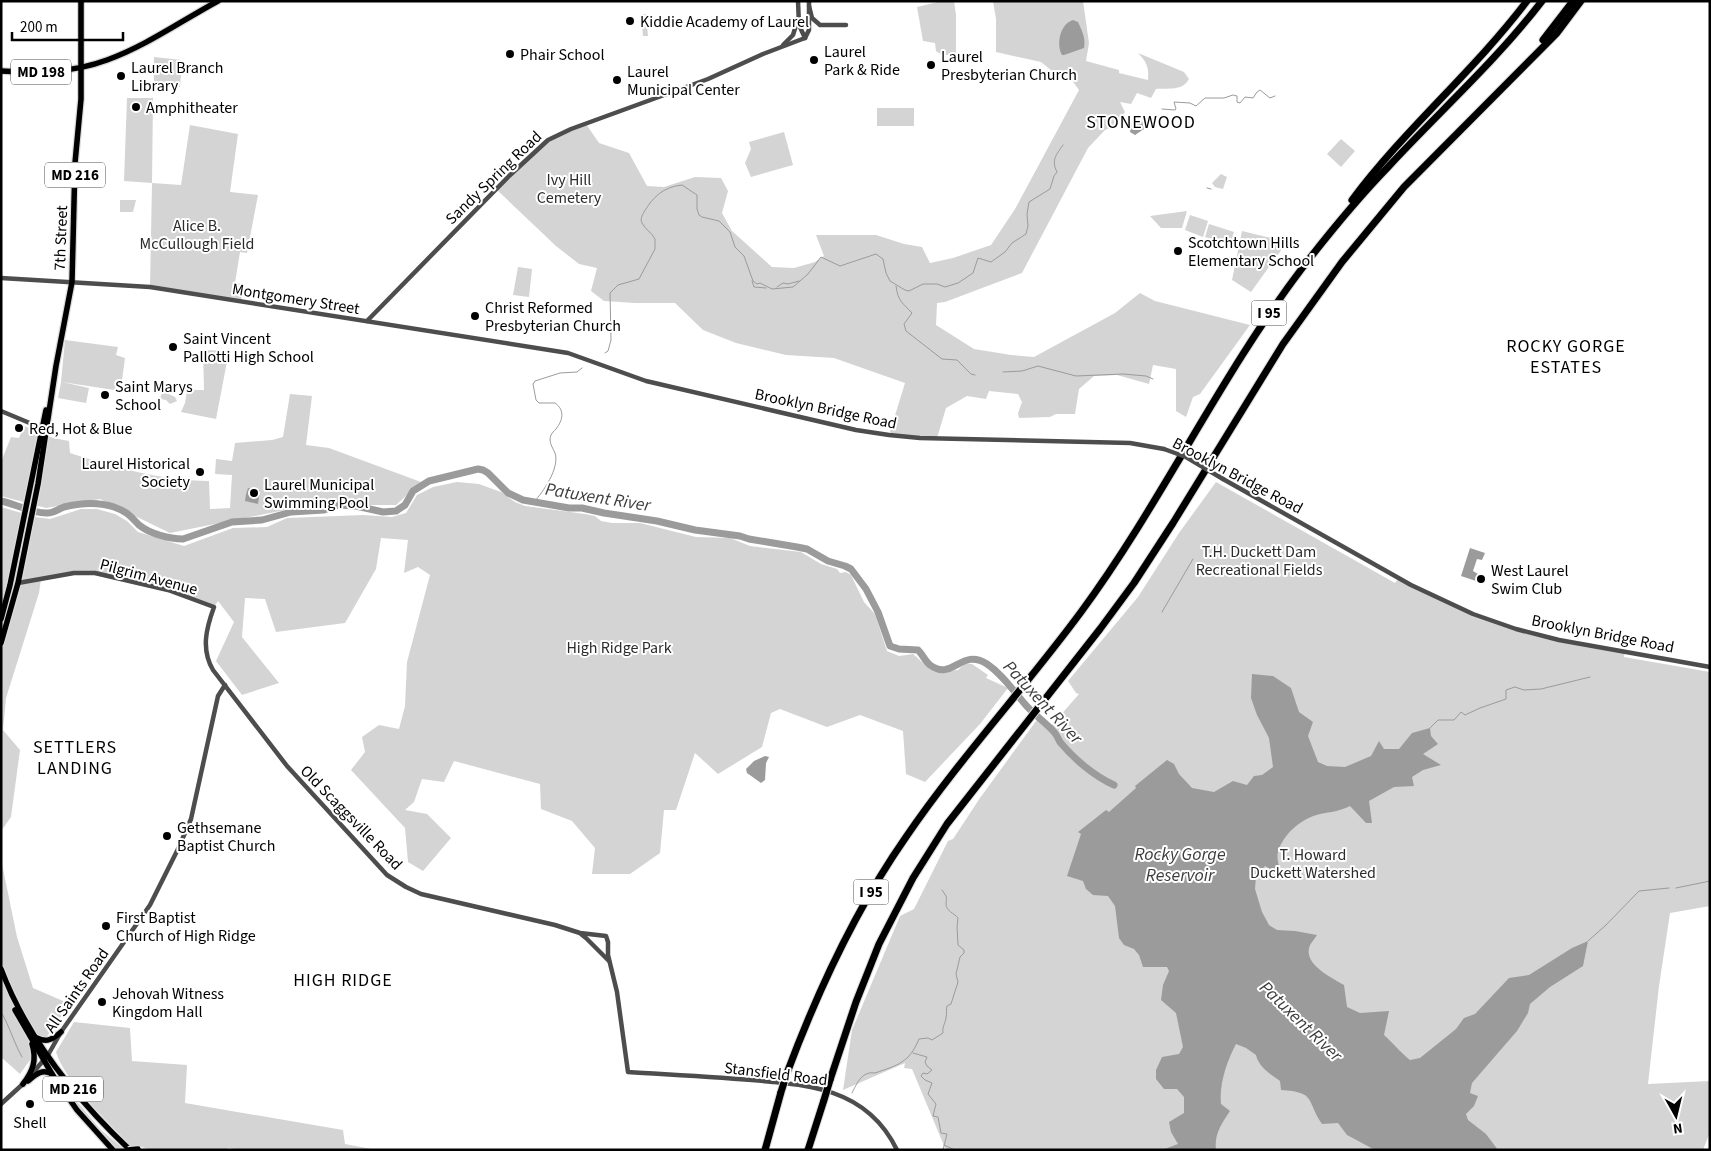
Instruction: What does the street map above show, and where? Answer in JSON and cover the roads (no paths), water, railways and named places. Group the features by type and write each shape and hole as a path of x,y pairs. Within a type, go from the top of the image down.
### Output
{"highway":[{"path":"1324,239 1360,189 1382,163 1483,53 1526,1"},
{"name":"I 95","path":"764,1150 781,1092 820,991 866,900 916,822 1080,614 1113,568 1233,368 1278,300 1324,239 1387,168 1502,50 1542,1"},
{"name":"I 95","path":"808,1150 856,1002 879,944 913,878 947,824 1118,605 1155,551 1279,352 1322,288 1363,235 1404,188 1538,47 1573,1"},
{"path":"1508,80 1557,33 1581,1"}],"main road":[{"name":"7th Street","path":"18,583 38,484 45,430 72,282 75,163 80,110 80,1"},
{"name":"MD 198","path":"1,70 46,72 81,68 108,60 218,1"},
{"name":"7th Street","path":"1,619 31,483 45,430"},
{"name":"MD 216","path":"1,643 18,583"},
{"name":"MD 216","path":"1,968 20,1012 46,1057 52,1074 77,1110 113,1150"},
{"name":"MD 216","path":"7,984 11,1000 21,1022 46,1057 105,1126 129,1150"},
{"path":"21,1022 31,1042 34,1059 32,1071 23,1084"},
{"path":"36,1037 49,1040 61,1032"},
{"path":"23,1084 41,1072 48,1071 52,1074"},
{"path":"129,1150 140,1149"}],"street":[{"path":"798,1 800,29 805,38"},
{"path":"805,38 809,30 809,4"},
{"path":"809,4 812,18 820,25 846,25"},
{"path":"780,47 793,35 798,16"},
{"name":"Sandy Spring Road","path":"367,321 509,176 548,140 571,129 648,102 805,38"},
{"name":"Montgomery Street","path":"1,278 150,287 568,353 586,359"},
{"name":"Brooklyn Bridge Road","path":"586,359 646,381 880,434 920,438 1130,442 1164,449 1186,457 1411,585 1473,614 1516,629 1559,640 1710,667"},
{"path":"1,411 45,430"},
{"name":"Pilgrim Avenue","path":"18,583 74,573 95,573 168,590 214,607"},
{"name":"Old Scaggsville Road","path":"214,607 207,628 206,648 210,664 298,779 379,867 393,879 420,894 555,925 580,933 597,935"},
{"name":"All Saints Road","path":"1,1104 23,1084 46,1057 61,1032 150,905 187,832 218,696 225,685"},
{"name":"Old Scaggsville Road","path":"580,933 592,944"},
{"path":"597,935 606,936 608,940 607,952 609,962 592,944 592,940 597,935"},
{"path":"596,949 603,950 608,945"},
{"name":"Stansfield Road","path":"609,962 617,992 628,1072 743,1079 819,1088 845,1098 866,1110 882,1124 897,1150"}],"water":[{"path":"1073,20 1078,22 1082,32 1084,48 1062,55 1059,45 1060,35 1065,26"},
{"path":"1154,120 1154,125 1150,125 1135,135 1130,132 1132,121"},
{"path":"248,488 260,490 258,504 245,501"},
{"path":"1470,548 1485,553 1482,560 1477,559 1473,571 1478,574 1476,581 1461,576"},
{"name":"Rocky Gorge Reservoir","path":"1252,674 1273,676 1291,688 1299,712 1313,722 1308,736 1318,762 1327,766 1345,767 1371,756 1379,741 1384,749 1399,749 1412,733 1430,728 1431,736 1438,744 1423,754 1441,765 1423,770 1412,777 1414,786 1394,787 1369,801 1372,823 1366,823 1350,806 1313,816 1300,823 1284,839 1277,857 1281,875 1265,866 1256,876 1255,889 1262,912 1269,925 1277,930 1317,935 1310,945 1309,952 1314,964 1325,974 1344,985 1347,1007 1360,1013 1389,1011 1384,1035 1410,1060 1420,1058 1456,1029 1464,1018 1475,1014 1509,978 1529,975 1572,948 1588,941 1583,966 1550,987 1530,1004 1528,1013 1517,1031 1472,1083 1470,1093 1478,1096 1474,1106 1466,1114 1468,1120 1486,1134 1498,1150 1375,1150 1347,1135 1338,1123 1322,1124 1306,1096 1292,1091 1281,1090 1280,1081 1262,1066 1256,1055 1236,1044 1222,1081 1221,1104 1230,1111 1217,1134 1216,1150 1162,1150 1178,1144 1171,1132 1169,1122 1184,1113 1184,1097 1177,1089 1164,1089 1156,1079 1156,1070 1162,1057 1179,1054 1183,1047 1176,1013 1161,1000 1163,985 1169,971 1167,967 1143,967 1139,955 1134,949 1124,945 1119,938 1115,906 1108,896 1093,895 1086,889 1083,881 1067,876 1081,834 1078,832 1106,810 1109,812 1136,788 1135,786 1167,760 1174,764 1179,774 1192,788 1214,792 1233,781 1247,785 1254,776 1262,775 1273,767 1269,738 1257,715 1251,698"},
{"path":"765,756 769,757 766,763 765,780 761,783 747,773 746,769 754,761"}],"waterway":[{"path":"1162,109 1175,110 1174,102 1190,103 1196,106 1205,98 1224,98 1233,95 1237,96 1237,102 1240,103 1245,97 1253,98 1260,90 1270,98 1275,96"},
{"path":"605,353 608,351 611,340 610,293 618,285 639,279 655,249 655,239 641,222 647,207 664,190 682,185 697,195 699,215 719,221 730,232 735,247 744,256 753,281 757,284 760,283 772,289 793,287 808,274 821,257 840,266 876,254 883,259 890,281 905,290 909,291 923,284 937,284 945,287 958,283 973,273 978,258 991,262 1005,252 1012,243 1026,234 1029,202 1050,189 1057,172 1054,164 1055,158 1063,145"},
{"path":"1207,188 1211,189"},
{"path":"752,281 754,287 766,288"},
{"path":"777,287 783,283 788,284 799,281"},
{"path":"896,286 900,299 912,313 904,324 906,331 942,359 957,360 971,374 975,375"},
{"path":"1003,372 1022,371 1038,366 1076,376 1123,374 1146,376 1153,379"},
{"path":"534,502 546,486 555,466 555,453 550,438 560,422 562,412 555,403 539,403 536,400 533,384 535,381 560,373 577,372 582,368"},
{"name":"Patuxent River","path":"1,501 40,513 49,513 76,505 108,505 126,513 149,531 166,537 183,539 232,522 262,520 291,512 324,510 338,505 356,506 383,512 396,511 405,505 413,491 429,481 478,469 488,473 508,493 523,500 569,508 582,508 807,549 828,561 851,569 866,589 878,612 890,646 899,649 918,650 930,665 938,669 945,670 970,659 987,664 1002,677 1028,707 1056,734 1060,742 1072,755 1092,772 1114,785"},
{"path":"1162,612 1193,559"},
{"path":"1430,728 1438,720 1454,720 1461,712 1465,715 1506,699 1506,690 1515,687 1524,690 1541,689 1590,677"},
{"path":"1676,888 1710,881"},
{"path":"1588,941 1639,891 1669,888"},
{"path":"852,1093 863,1076 890,1068 907,1058 919,1039 928,1038 932,1040 943,1033 947,1006 951,1004 958,982 956,974 960,957 964,950 958,945 958,918 947,908 946,897 942,890"},
{"path":"1,1012 22,1057"},
{"path":"913,1053 927,1057 925,1062 932,1070 927,1074 923,1073 921,1076 932,1083 928,1094 936,1104 933,1116 938,1117 941,1133 947,1134 943,1150"},
{"path":"944,1145 955,1150"}],"place":[{"name":"Kiddie Academy of Laurel","path":"630,21"},
{"name":"Phair School","path":"510,54"},
{"name":"Laurel Park & Ride","path":"814,60"},
{"name":"Laurel Presbyterian Church","path":"931,65"},
{"name":"Laurel Branch Library","path":"121,76"},
{"name":"Laurel Municipal Center","path":"617,80"},
{"name":"Amphitheater","path":"136,107"},
{"name":"Scotchtown Hills Elementary School","path":"1178,251"},
{"name":"Christ Reformed Presbyterian Church","path":"475,316"},
{"name":"Saint Vincent Pallotti High School","path":"173,347"},
{"name":"Saint Marys School","path":"105,395"},
{"name":"Red, Hot & Blue","path":"19,428"},
{"name":"Laurel Historical Society","path":"200,472"},
{"name":"Laurel Municipal Swimming Pool","path":"254,493"},
{"name":"West Laurel Swim Club","path":"1481,579"},
{"name":"Gethsemane Baptist Church","path":"167,836"},
{"name":"First Baptist Church of High Ridge","path":"106,926"},
{"name":"Jehovah Witness Kingdom Hall","path":"102,1002"},
{"name":"Shell","path":"30,1104"}],"district":[{"name":"STONEWOOD","path":"1141,122"},
{"name":"ROCKY GORGE ESTATES","path":"1566,356"},
{"name":"SETTLERS LANDING","path":"75,758"},
{"name":"HIGH RIDGE","path":"343,980"}],"park label":[{"name":"Ivy Hill Cemetery","path":"569,188"},
{"name":"Alice B. McCullough Field","path":"197,234"},
{"name":"T.H. Duckett Dam Recreational Fields","path":"1259,560"},
{"name":"High Ridge Park","path":"619,647"},
{"name":"T. Howard Duckett Watershed","path":"1313,863"}]}
